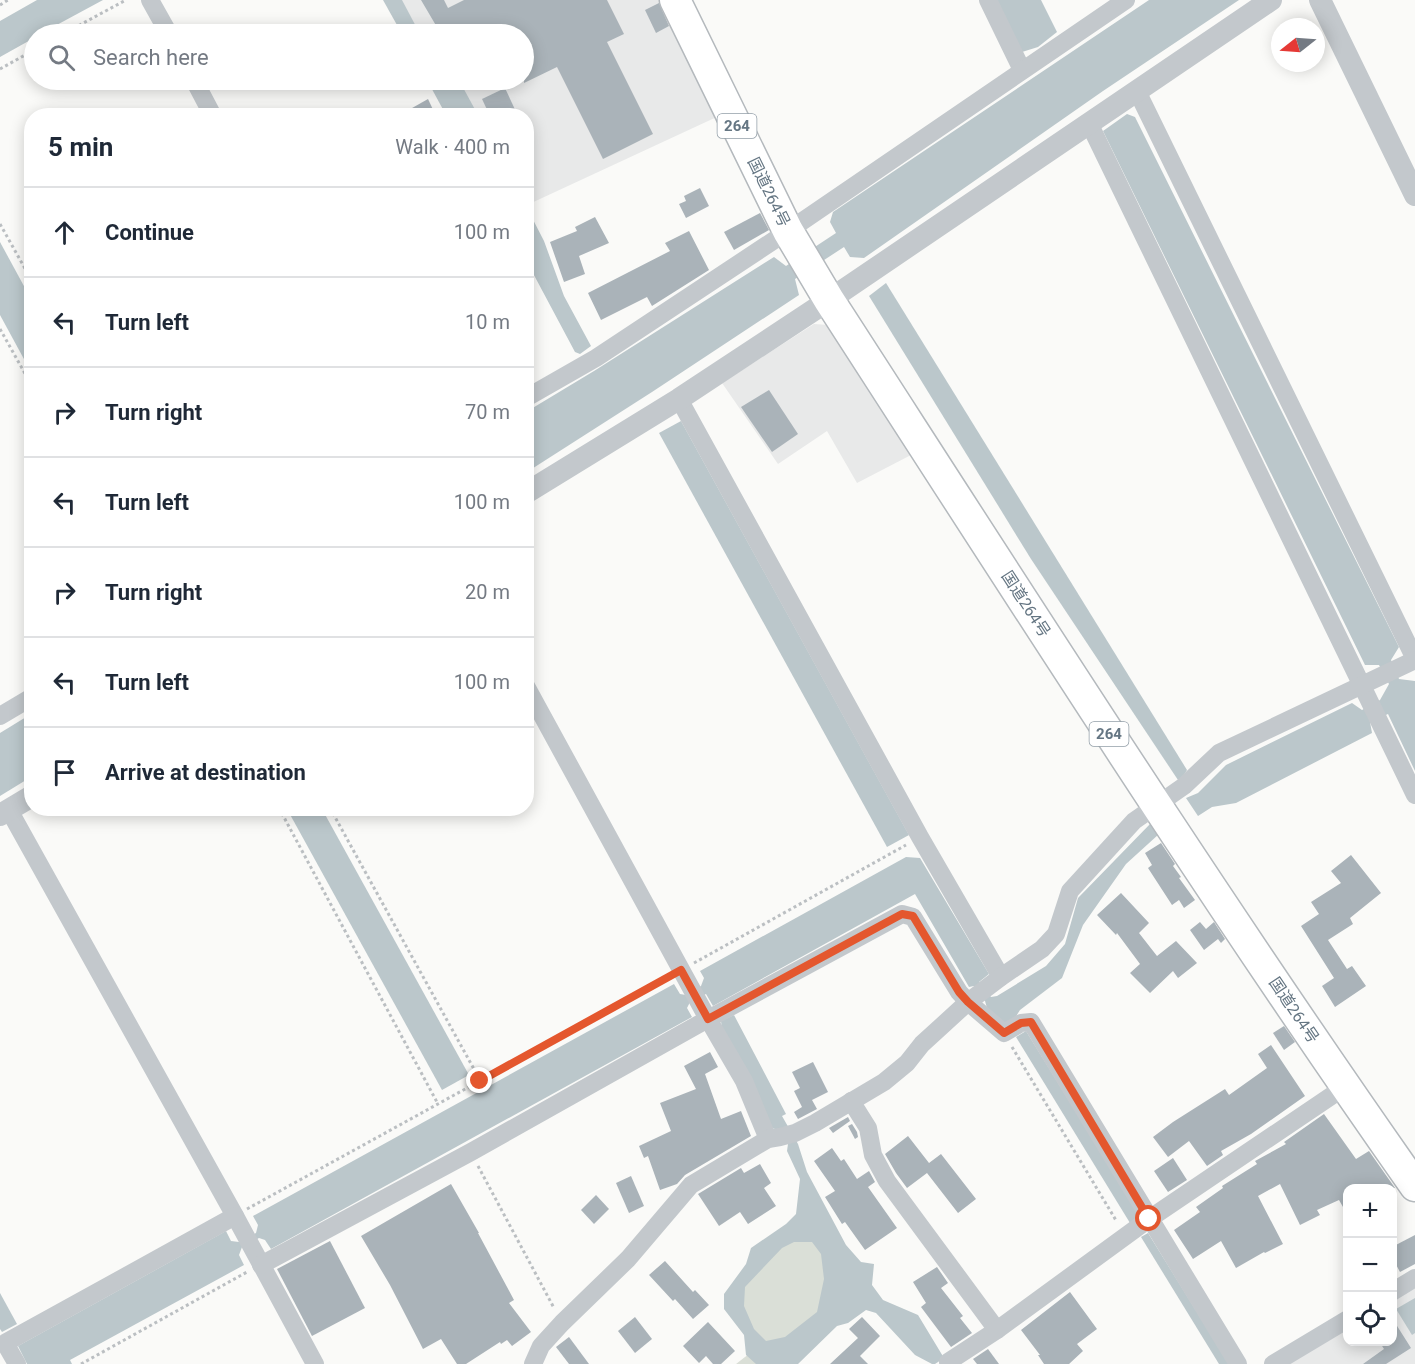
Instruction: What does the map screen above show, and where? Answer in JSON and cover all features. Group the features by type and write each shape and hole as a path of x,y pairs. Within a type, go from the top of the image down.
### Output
{"highway":[{"name":"国道264号","path":"675,0 808,264 1156,806 1346,1086 1410,1168"}],"street":[{"path":"150,0 163,24"},
{"path":"988,0 1022,70"},
{"path":"534,488 679,399 808,264 1022,70 1126,0"},
{"path":"534,393 596,358 808,264 1089,123 1271,0"},
{"path":"1320,0 1415,195"},
{"path":"199,90 209,108"},
{"path":"533,1364 542,1346 562,1323 627,1259 691,1185 884,1082 907,1062 922,1044 983,990 1042,949 1056,934 1070,891 1134,821 1184,786 1219,753 1415,660 1137,91"},
{"path":"1089,123 1415,795"},
{"path":"679,399 920,837 983,990 1004,1033 1021,1023 1031,1022 1238,1364"},
{"path":"534,701 694,995 744,1081 781,1136"},
{"path":"0,716 24,702"},
{"path":"24,801 5,813 235,1216 315,1364"},
{"path":"261,1264 471,1152 708,1019 902,914 913,916 959,992 983,990"},
{"path":"949,1364 948,1362 997,1330 1149,1219 1346,1086"},
{"path":"852,1101 868,1128 873,1155 887,1181 997,1330"},
{"path":"17,1364 5,1342 235,1216"},
{"path":"1397,1289 1415,1278"},
{"path":"1273,1364 1343,1321"}],"path":[{"path":"0,5 8,0"},
{"path":"82,24 126,0"},
{"path":"0,69 24,56"},
{"path":"0,224 24,267"},
{"path":"0,329 24,372"},
{"path":"283,816 438,1104"},
{"path":"334,816 480,1081"},
{"path":"235,1216 920,837"},
{"path":"1004,1033 1126,1236"},
{"path":"471,1152 562,1323"},
{"path":"81,1364 261,1264"}],"shaded area":[{"path":"37,0 103,0 59,24 24,24 24,44 0,57 0,21"},
{"path":"383,0 402,0 415,24 396,24"},
{"path":"392,0 665,0 721,115 534,202 534,108 449,108 439,90 534,90 534,24 405,24"},
{"path":"996,0 1041,0 1057,32 1038,47 1022,52"},
{"path":"1149,0 1239,0 1103,91 864,258 850,257 844,247 795,279 799,295 534,468 534,407 774,257 786,266 836,233 830,222 833,212"},
{"path":"432,90 464,90 474,108 442,108"},
{"path":"1127,114 1135,117 1399,647 1391,660 1399,679 1415,681 1415,771 1388,714 1370,722 1372,733 1236,803 1212,807 1198,816 1186,798 1198,793 1226,765 1352,703 1362,710 1380,700 1389,684 1379,665 1365,665 1103,131"},
{"path":"534,222 544,241 564,296 591,346 580,354 575,352 534,275"},
{"path":"0,242 24,286 24,359 0,315"},
{"path":"886,283 1187,770 1182,778 1178,780 1031,559 869,296"},
{"path":"814,324 829,325 911,455 857,483 827,431 778,464 722,383"},
{"path":"681,421 909,835 887,847 659,433"},
{"path":"24,718 24,781 0,796 0,733"},
{"path":"291,816 326,816 469,1075 442,1090"},
{"path":"1151,823 1159,834 1126,864 1083,925 1062,978 1020,1010 1013,1021 1004,1024 987,1008 985,1001 974,986 969,987 915,894 713,1006 706,994 690,1002 687,1008 692,1017 271,1249 265,1240 259,1238 242,1247 239,1255 244,1265 70,1360 72,1364 27,1364 18,1346 226,1231 231,1241 239,1242 256,1233 258,1225 253,1216 674,984 680,994 686,995 701,986 704,978 700,971 906,857 920,858 989,974 979,982 991,997 997,996 1046,966 1065,944 1078,898"},
{"path":"734,1015 786,1114 782,1116 798,1144 807,1172 846,1245 861,1262 874,1264 872,1285 883,1300 918,1315 944,1358 935,1364 915,1355 876,1313 866,1310 848,1323 837,1326 798,1364 756,1364 746,1355 744,1335 724,1309 724,1294 746,1264 751,1248 786,1224 796,1214 800,1179 787,1151 788,1144 781,1131 772,1128 722,1029 721,1021","holes":["794,1242 812,1242 821,1254 824,1279 817,1312 785,1337 766,1341 754,1329 744,1306 745,1287 782,1248"]},
{"path":"1026,1031 1140,1216 1130,1223 1016,1037"},
{"path":"818,1205 871,1295 788,1364 736,1364 754,1350 735,1289"},
{"path":"1148,1233 1229,1364 1219,1364 1141,1237"},
{"path":"1415,1283 1415,1364 1280,1364 1343,1325 1343,1346 1397,1346 1397,1294"},
{"path":"0,1293 17,1324 2,1332 0,1329"},
{"path":"1415,1298 1415,1333 1412,1335 1397,1311 1397,1308"}],"building":[{"path":"421,0 444,0 448,8 464,0 607,0 624,34 607,42 653,134 603,159 557,67 534,78 534,24 435,24"},
{"path":"659,3 669,26 656,33 645,10"},
{"path":"506,90 514,108 486,108 482,99"},
{"path":"428,99 432,108 412,108"},
{"path":"700,188 709,206 686,218 679,204 686,201 684,196"},
{"path":"760,213 769,230 734,250 724,232"},
{"path":"595,217 609,243 579,256 585,274 564,282 550,242 577,231 575,227"},
{"path":"689,231 709,270 652,306 647,297 601,320 588,293 670,251 665,243"},
{"path":"769,390 798,434 772,452 741,407"},
{"path":"1161,843 1175,864 1173,866 1181,877 1179,878 1195,900 1184,908 1179,900 1172,905 1148,868 1152,865 1145,853"},
{"path":"1351,855 1381,893 1350,918 1353,924 1328,940 1347,969 1352,966 1366,986 1335,1007 1322,986 1334,978 1301,926 1319,914 1311,902 1341,883 1331,871"},
{"path":"1121,893 1149,923 1139,933 1157,956 1176,941 1197,963 1178,978 1173,971 1150,993 1130,973 1140,964 1117,933 1116,935 1097,915"},
{"path":"1200,922 1206,929 1214,922 1225,939 1221,943 1218,939 1204,950 1190,930"},
{"path":"1284,1026 1295,1042 1284,1050 1273,1033"},
{"path":"1271,1045 1305,1096 1251,1134 1221,1151 1223,1155 1207,1166 1189,1141 1168,1157 1153,1137 1225,1089 1229,1095 1267,1068 1258,1054"},
{"path":"710,1052 718,1067 705,1074 721,1119 741,1111 751,1136 685,1175 677,1184 660,1190 648,1156 644,1158 639,1146 671,1131 660,1103 696,1089 684,1066"},
{"path":"813,1062 828,1092 812,1100 817,1109 798,1119 794,1112 802,1107 794,1091 800,1088 792,1072"},
{"path":"1324,1114 1356,1159 1369,1151 1392,1184 1343,1184 1343,1207 1339,1200 1317,1210 1320,1215 1300,1225 1280,1184 1258,1196 1283,1244 1236,1268 1221,1241 1193,1259 1174,1230 1200,1212 1196,1207 1223,1188 1222,1186 1257,1164 1255,1161 1286,1144 1284,1142"},
{"path":"848,1117 850,1121 833,1133 829,1128"},
{"path":"852,1124 858,1137 855,1139 848,1126"},
{"path":"908,1136 929,1163 941,1154 976,1199 958,1213 927,1173 907,1188 885,1154"},
{"path":"832,1148 841,1161 844,1159 857,1179 869,1171 875,1182 868,1187 897,1228 865,1250 845,1222 842,1224 825,1197 835,1191 814,1161"},
{"path":"1173,1158 1187,1180 1168,1192 1154,1171"},
{"path":"760,1164 771,1183 764,1188 776,1206 748,1224 740,1212 719,1226 698,1194 741,1168 744,1173"},
{"path":"631,1176 644,1206 629,1213 616,1183"},
{"path":"451,1184 514,1300 509,1303 531,1332 512,1346 507,1340 501,1344 500,1342 466,1364 457,1364 441,1339 423,1349 390,1285 361,1236"},
{"path":"596,1195 609,1209 594,1224 581,1210"},
{"path":"1415,1235 1415,1264 1400,1272 1397,1266 1397,1244"},
{"path":"330,1241 365,1308 312,1336 277,1269"},
{"path":"665,1261 693,1292 695,1290 709,1305 693,1319 649,1275"},
{"path":"937,1267 948,1283 941,1288 963,1316 960,1318 972,1333 951,1347 921,1307 926,1303 913,1282"},
{"path":"1070,1292 1097,1329 1077,1344 1083,1351 1069,1364 1044,1364 1021,1330"},
{"path":"635,1317 652,1339 635,1353 618,1331"},
{"path":"862,1317 880,1336 860,1356 868,1364 830,1364 858,1338 849,1329"},
{"path":"708,1322 735,1351 721,1364 713,1364 706,1356 699,1363 683,1346"},
{"path":"1397,1326 1411,1348 1386,1364 1363,1364 1384,1349 1382,1346 1397,1346"},
{"path":"569,1337 589,1364 569,1364 556,1347"},
{"path":"988,1349 999,1364 977,1364 973,1359"}],"route":[{"path":"480,1081 681,970 708,1019 902,914 913,916 959,992 968,1002 1004,1033 1021,1023 1031,1022 1149,1219"}]}
